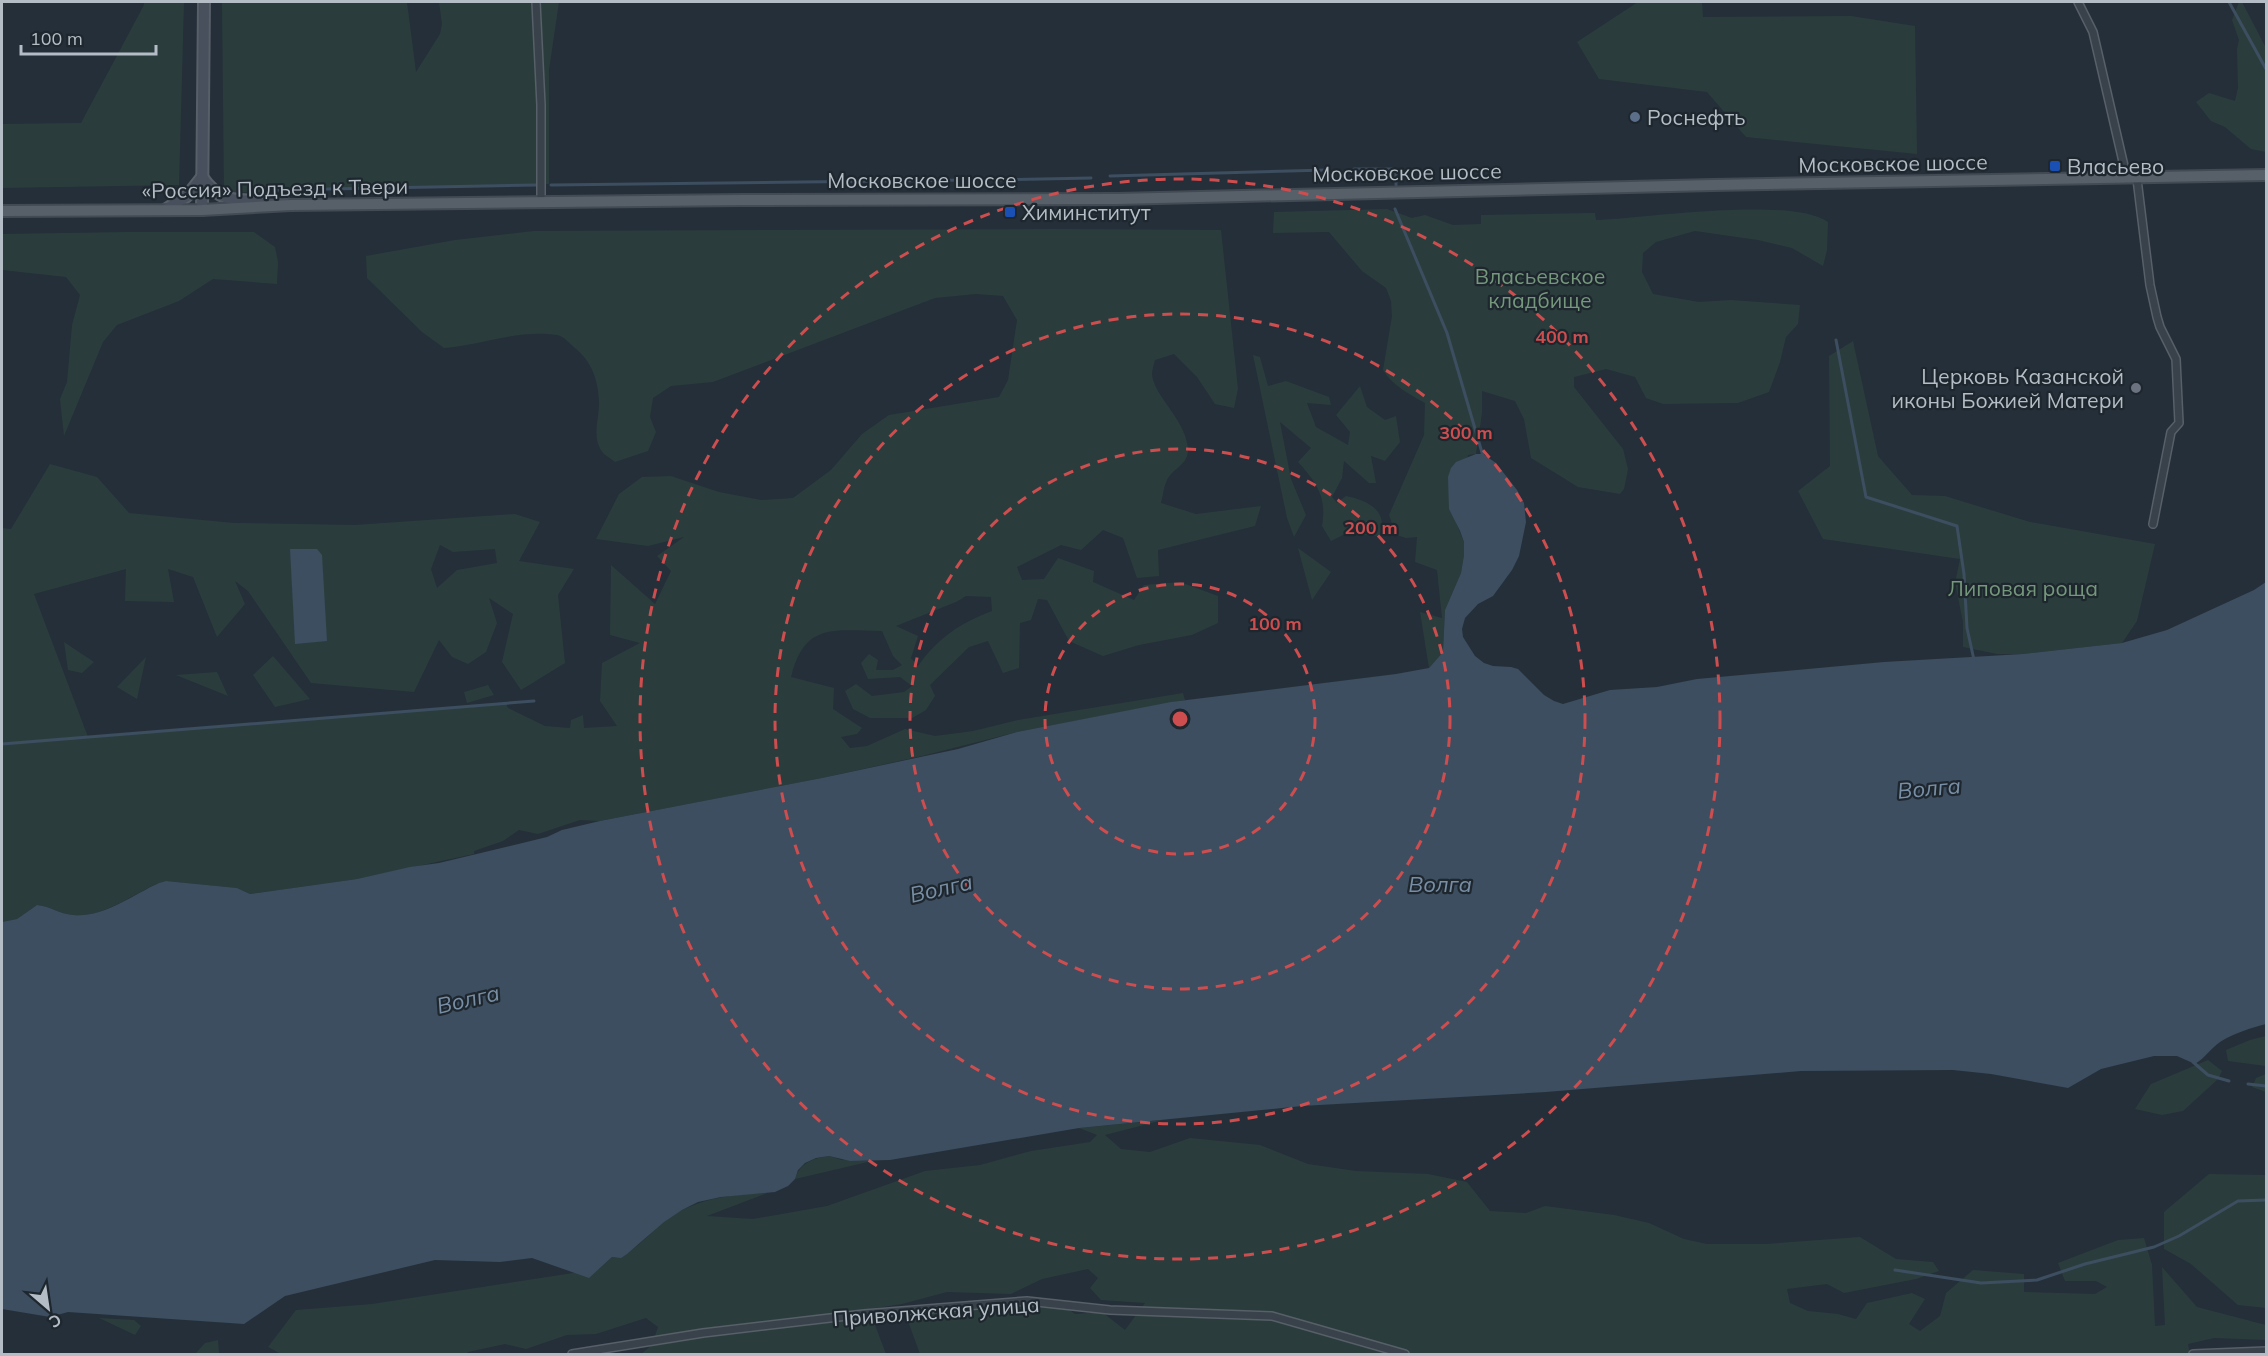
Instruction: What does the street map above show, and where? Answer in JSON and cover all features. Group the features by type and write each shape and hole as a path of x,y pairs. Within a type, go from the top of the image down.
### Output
{"main road":[{"name":"Московское шоссе","path":"545,203 819,199 1117,199 1702,185 2266,176"},
{"name":"«Россия» Подъезд к Твери","path":"2,211 202,210 291,205 545,203"}],"street":[{"path":"202,210 204,2"},
{"path":"536,2 545,203"},
{"path":"2078,2 2093,32 2132,179 2157,317 2176,359 2179,423 2171,432 2153,524"},
{"path":"202,177 212,191 222,198 270,200 291,205"},
{"path":"165,210 187,196 202,177"},
{"name":"Приволжская улица","path":"572,1354 703,1333 829,1318 1027,1301 1110,1310 1272,1316 1406,1354"},
{"path":"2193,1354 2266,1351"}],"green space":[{"path":"144,2 184,2 179,185 2,188 2,124 81,123"},
{"path":"222,2 407,2 416,72 440,34 442,24 439,2 559,2 549,70 549,184 224,193"},
{"path":"1638,2 1702,2 1703,17 1851,16 1915,26 1917,154 1746,137 1707,92 1599,79 1577,42"},
{"path":"2239,2 2242,2 2266,48 2266,152 2251,149 2225,127 2211,121 2196,102 2209,93 2235,101 2238,88 2237,49 2239,40 2232,20"},
{"name":"Власьевское кладбище","path":"1387,209 1412,218 1425,215 1453,225 1481,224 1481,215 1595,213 1596,220 1751,209 1809,214 1828,222 1827,250 1823,266 1792,248 1758,240 1695,231 1656,242 1643,253 1642,272 1653,294 1699,302 1731,300 1800,305 1798,324 1786,337 1769,392 1738,403 1663,404 1646,398 1635,377 1606,369 1574,377 1574,387 1623,449 1628,469 1624,489 1620,494 1578,487 1531,458 1524,419 1515,401 1482,391 1482,413 1476,454 1468,455 1456,523 1464,542 1461,573 1445,610 1443,652 1429,668 1420,612 1442,618 1437,570 1415,562 1417,537 1406,538 1396,535 1389,515 1424,435 1425,403 1396,385 1383,370 1392,316 1391,301 1386,288 1362,271 1329,232 1273,233 1274,212"},
{"path":"1221,230 1238,389 1234,408 1215,404 1197,377 1174,354 1155,360 1152,374 1154,382 1182,429 1188,450 1186,459 1167,480 1161,503 1196,514 1261,506 1255,526 1158,550 1159,576 1137,578 1123,538 1103,530 1081,550 1061,545 1017,567 1022,580 1044,579 1058,558 1094,571 1093,582 1134,600 1144,585 1180,582 1218,596 1218,623 1192,635 1139,645 1103,656 1069,641 1047,600 1038,599 1031,620 1020,623 1019,668 1003,673 988,641 969,647 930,685 935,696 926,710 912,718 870,718 853,709 845,691 856,684 872,696 904,692 912,686 900,677 868,679 861,663 869,654 878,660 876,670 893,670 902,665 893,656 882,631 836,631 814,638 805,646 797,659 791,677 834,688 833,709 862,728 857,734 841,737 850,748 867,746 905,729 935,736 1183,693 1185,700 1017,732 822,778 600,821 580,820 538,834 519,830 503,841 474,851 474,854 357,879 250,894 237,888 166,881 96,913 73,915 37,905 17,919 2,922 2,528 11,529 50,464 97,477 129,513 234,523 355,525 515,514 540,522 519,561 574,569 558,595 565,663 521,690 502,662 513,614 489,598 497,623 486,652 468,664 452,657 439,640 414,692 311,683 248,591 235,581 245,604 217,637 193,577 168,569 174,602 125,601 126,569 34,594 88,737 506,703 508,708 545,726 570,728 571,720 583,715 584,728 617,726 600,701 602,663 640,643 610,635 611,565 655,604 671,571 657,556 684,537 648,546 596,539 619,494 642,477 671,476 719,492 761,500 793,498 831,470 862,434 889,415 999,397 1008,380 1017,320 1003,296 976,294 935,298 713,382 671,386 653,398 650,417 656,432 648,451 615,462 604,454 597,441 599,401 593,372 581,353 564,338 557,335 529,334 444,348 422,332 367,278 366,256 455,240 534,231","holes":["440,545 453,552 495,549 497,563 457,570 437,588 431,569","966,596 991,597 992,611 951,632 933,647 918,666 911,658 918,636 896,626"]},
{"path":"254,232 275,247 278,262 277,284 213,279 179,301 117,325 103,342 64,436 60,399 67,382 72,325 80,295 66,277 2,270 2,234"},
{"name":"Липовая роща","path":"1853,341 1878,456 1912,495 1945,496 2030,522 2155,544 2137,621 2122,643 2023,654 1997,654 1963,647 1963,622 1955,583 1960,559 1823,539 1798,491 1830,466 1829,356"},
{"path":"1253,355 1260,357 1268,386 1286,381 1329,397 1331,405 1307,403 1316,427 1348,445 1350,432 1336,415 1360,386 1367,407 1385,420 1396,416 1400,442 1385,461 1371,456 1376,483 1369,483 1344,461 1342,478 1332,497 1337,503 1346,496 1362,500 1374,508 1381,520 1382,527 1379,536 1345,534 1331,541 1322,526 1323,507 1319,491 1298,462 1311,448 1280,422 1291,479 1306,515 1294,537 1287,518"},
{"path":"1298,548 1331,572 1312,600"},
{"path":"64,642 94,662 82,673 68,670"},
{"path":"273,656 310,699 275,707 253,675"},
{"path":"146,657 137,699 117,687"},
{"path":"217,672 228,696 176,675"},
{"path":"488,685 494,695 467,703 464,692"},
{"path":"2266,1036 2266,1066 2228,1061 2226,1050"},
{"path":"2208,1060 2222,1071 2218,1079 2183,1111 2162,1115 2135,1109 2151,1084"},
{"path":"2266,1074 2266,1092 2252,1087 2256,1078"},
{"path":"1163,1120 1105,1135 1121,1149 1150,1152 1190,1138 1260,1145 1308,1164 1356,1171 1428,1174 1467,1182 1490,1211 1526,1213 1545,1206 1614,1215 1649,1223 1684,1239 1707,1244 1766,1244 1860,1237 1896,1259 1933,1262 1939,1271 1916,1279 1844,1293 1827,1284 1787,1289 1790,1303 1808,1311 1838,1314 1856,1319 1867,1303 1912,1293 1925,1299 1909,1324 1920,1331 1940,1316 1946,1293 1973,1270 2024,1274 2024,1292 2095,1294 2107,1287 2096,1281 2065,1281 2058,1263 2118,1240 2144,1238 2152,1265 2155,1326 2165,1325 2162,1267 2197,1307 2266,1325 2266,1340 2214,1338 2188,1344 2190,1354 920,1354 905,1313 1020,1303 1066,1307 1075,1314 1102,1312 1125,1330 1145,1303 1101,1300 1090,1288 1098,1278 1088,1269 1042,1279 1011,1294 947,1292 902,1304 869,1309 886,1354 641,1354 652,1345 658,1327 646,1318 596,1334 567,1335 526,1349 505,1344 467,1354 281,1354 268,1347 296,1310 372,1304 599,1269 612,1257 618,1257 632,1250 664,1221 688,1207 713,1199 767,1193 707,1216 753,1219 827,1206 925,1171 980,1165 1031,1151 1090,1142 1097,1135 1079,1128"},
{"path":"829,1156 842,1160 872,1161 795,1179 800,1169 808,1162"},
{"path":"2209,1174 2266,1175 2266,1308 2238,1305 2191,1264 2164,1249 2164,1212"},
{"path":"99,1318 134,1320 141,1326 135,1335"},
{"path":"218,1340 219,1354 195,1354 205,1343"}],"water":[{"name":"Волга","path":"1476,454 1483,454 1496,463 1517,490 1524,503 1526,522 1519,556 1512,570 1493,596 1478,604 1465,618 1462,629 1463,637 1475,656 1484,663 1518,669 1544,695 1563,704 1610,690 1657,687 1697,679 1884,662 2023,654 2122,643 2167,630 2254,590 2266,582 2266,1024 2225,1039 2195,1064 2177,1056 2154,1056 2101,1069 2068,1088 1991,1074 1953,1070 1801,1071 1546,1092 1302,1106 1079,1128 890,1160 850,1161 829,1156 805,1163 788,1186 775,1192 721,1197 698,1202 682,1210 664,1222 627,1254 621,1258 612,1257 589,1278 532,1258 500,1262 435,1260 285,1296 244,1324 68,1312 50,1317 2,1309 2,922 17,919 37,905 73,915 96,913 118,905 166,881 237,888 250,894 357,879 439,863 547,837 562,830 600,821 958,749 1017,732 1171,702 1429,668 1443,652 1445,610 1461,573 1464,555 1464,542 1449,509 1448,477 1456,462"},
{"path":"290,549 317,549 322,555 327,641 295,644"}],"waterway":[{"path":"2229,2 2266,69"},
{"path":"1354,169 1393,169 1396,172 1396,185"},
{"path":"1110,176 1327,170"},
{"path":"992,180 1091,178"},
{"path":"551,185 968,180"},
{"path":"277,190 537,185"},
{"path":"1395,209 1447,333 1483,456"},
{"path":"1836,340 1866,497 1957,526 1964,574 1967,628 1974,660"},
{"path":"2,744 534,701"},
{"path":"2193,1062 2208,1075 2229,1081"},
{"path":"2248,1084 2266,1086"},
{"path":"1895,1270 1981,1283 2037,1280 2085,1264 2154,1247 2179,1236 2238,1201 2266,1200"}],"place":[{"name":"Роснефть","path":"1635,117"},
{"name":"Власьево","path":"2055,166"},
{"name":"Химинститут","path":"1010,212"},
{"name":"Церковь Казанской иконы Божией Матери","path":"2136,388"}]}
